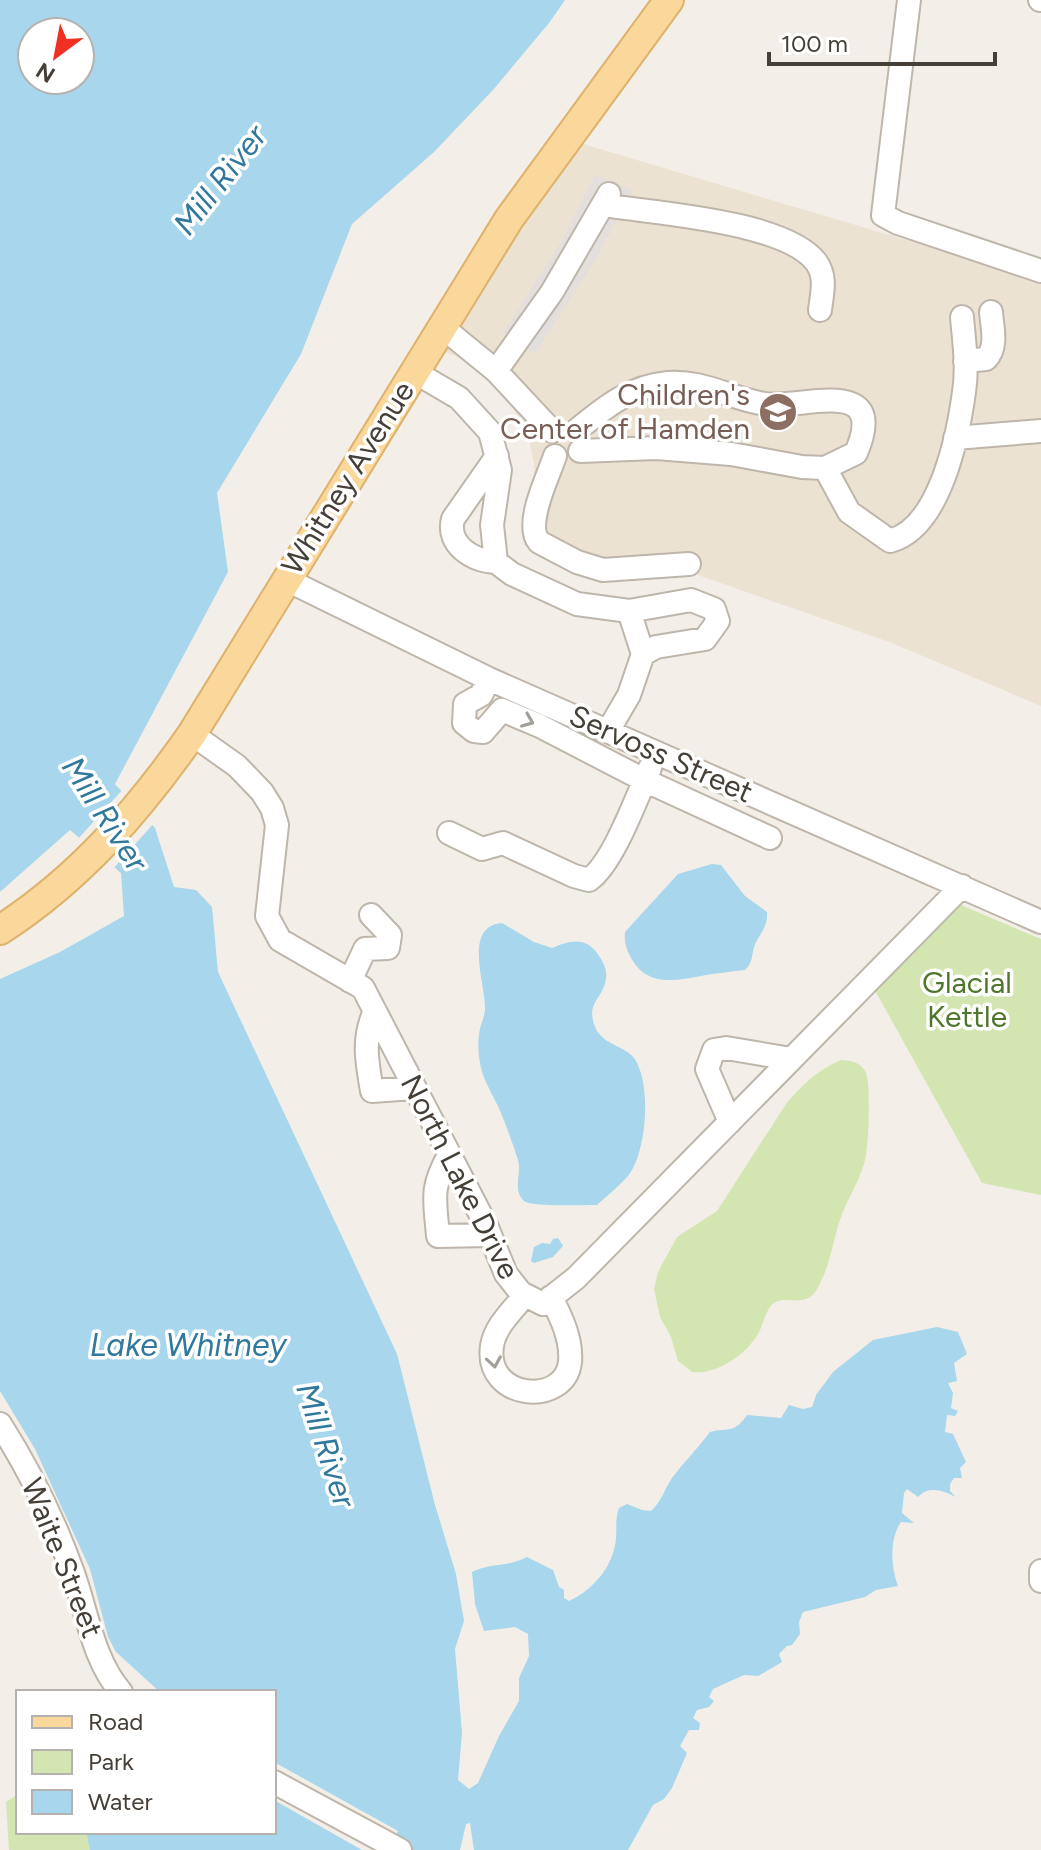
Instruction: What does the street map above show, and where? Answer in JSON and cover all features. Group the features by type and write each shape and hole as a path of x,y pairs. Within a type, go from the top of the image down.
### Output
{"main road":[{"name":"Whitney Avenue","path":"0,930 92,857 142,802 192,734 515,210 669,0"}],"street":[{"path":"909,0 883,215 898,223 1041,271"},
{"path":"496,371 552,292 606,199 731,224 771,236 799,249 815,261 824,278 820,310"},
{"path":"965,361 986,359 991,354 991,312"},
{"path":"825,468 849,512 890,541 908,532 926,513 934,500 955,438 964,391 962,317"},
{"path":"441,326 496,371 552,431"},
{"path":"413,371 459,398 490,432 500,470 492,525 496,562"},
{"path":"578,440 567,425 552,431 547,442 555,456 571,458 578,440 620,397 635,390 669,383 711,388 767,405 833,399 854,407 864,423 856,453 825,468 731,454 578,440"},
{"path":"955,438 1041,431"},
{"path":"497,456 453,519 450,529 454,540 465,551 485,562 496,562 512,574 577,604 629,611 691,600 714,609 718,621 705,639 656,647 643,654"},
{"path":"555,456 533,520 534,537 539,542 577,562 603,570 689,564"},
{"name":"Servoss Street","path":"285,579 495,681 1041,922"},
{"path":"608,731 629,695 643,654 629,611"},
{"path":"495,681 481,695 465,704 464,723 474,731 483,732 502,710 770,838"},
{"path":"495,681 497,716"},
{"name":"North Lake Drive","path":"192,734 237,766 262,792 272,808 277,825 267,916 280,940 363,988 490,1235 506,1274 525,1295 543,1304 576,1278 962,886"},
{"path":"449,833 482,849 503,843 589,880 600,872 606,862 657,752"},
{"path":"350,981 365,949 388,948 390,935 371,915"},
{"path":"375,1011 365,1042 372,1091 414,1088"},
{"path":"730,1122 707,1069 714,1050 726,1048 791,1059"},
{"path":"449,1155 433,1193 438,1236 490,1235"},
{"path":"525,1295 499,1326 492,1344 491,1363 494,1374 509,1387 536,1393 552,1387 566,1374 570,1362 565,1326 551,1297"},
{"name":"Waite Street","path":"2,1432 51,1516 74,1574 102,1662 119,1690"},
{"path":"1041,1571 1041,1581"},
{"path":"276,1783 395,1847"}],"shaded area":[{"name":"Children's Center of Hamden","path":"583,144 1041,280 1041,706 892,643 695,574 662,567 547,557 524,545 522,535 535,496 534,464 527,430 504,395 471,362 442,351 531,211"},
{"path":"595,175 632,190 598,256 535,354 503,333 561,242"}],"green space":[{"name":"Glacial Kettle","path":"956,903 1041,939 1041,1195 982,1183 872,985"},
{"path":"841,1060 856,1063 866,1073 869,1104 867,1146 859,1179 837,1229 821,1281 812,1296 806,1299 775,1302 757,1336 734,1359 709,1371 692,1372 678,1361 671,1337 660,1317 654,1289 658,1272 677,1237 717,1211 792,1097 817,1073"},
{"path":"16,1795 16,1834 86,1834 90,1850 9,1850 6,1802"}],"water":[{"name":"Lake Whitney","path":"0,0 565,0 493,90 434,152 352,224 301,354 217,493 228,572 115,784 155,828 174,887 196,890 212,907 218,972 397,1354 435,1505 456,1574 464,1621 455,1649 462,1733 458,1780 469,1789 478,1783 519,1701 519,1678 529,1656 528,1634 515,1627 484,1631 475,1604 472,1572 527,1557 553,1570 559,1587 564,1590 564,1598 569,1601 594,1584 607,1567 614,1548 619,1508 627,1504 651,1511 672,1478 710,1432 731,1429 747,1415 781,1418 789,1405 803,1409 812,1407 816,1395 833,1372 873,1340 937,1327 958,1332 967,1354 954,1363 957,1381 948,1383 953,1393 951,1408 958,1411 955,1416 947,1415 945,1432 953,1434 966,1462 960,1468 962,1478 954,1478 950,1484 950,1491 956,1497 932,1490 918,1497 907,1489 902,1513 914,1523 901,1522 894,1536 893,1562 898,1586 803,1612 799,1622 800,1634 792,1645 779,1654 782,1662 758,1676 744,1675 713,1689 709,1697 714,1701 709,1707 697,1710 693,1718 700,1723 699,1730 689,1730 680,1746 687,1753 672,1788 664,1799 653,1805 628,1850 474,1850 470,1823 466,1824 460,1850 388,1850 398,1831 276,1763 276,1690 158,1690 116,1652 108,1637 90,1569 35,1449 0,1391 0,979 60,952 124,916 121,873 70,830 0,892"},
{"path":"712,864 721,865 745,896 767,912 750,964 745,970 670,980 644,973 629,953 625,932 678,874"},
{"path":"502,923 534,942 552,948 578,942 594,950 606,969 605,985 592,1013 596,1029 604,1039 630,1054 640,1069 645,1117 639,1151 628,1176 597,1205 546,1205 529,1203 520,1197 518,1160 483,1074 479,1052 485,1007 479,945 490,926"},
{"path":"558,1238 563,1246 553,1257 534,1263 531,1261 534,1247 542,1243 550,1244"},
{"path":"276,1801 362,1850 90,1850 86,1834 276,1834"}],"pier":[{"path":"124,788 155,822 112,870 77,840"}],"place":[{"name":"Children's Center of Hamden","path":"778,412"}],"water label":[{"name":"Mill River","path":"220,180"},
{"name":"Mill River","path":"105,814"},
{"name":"Mill River","path":"326,1445"}]}
